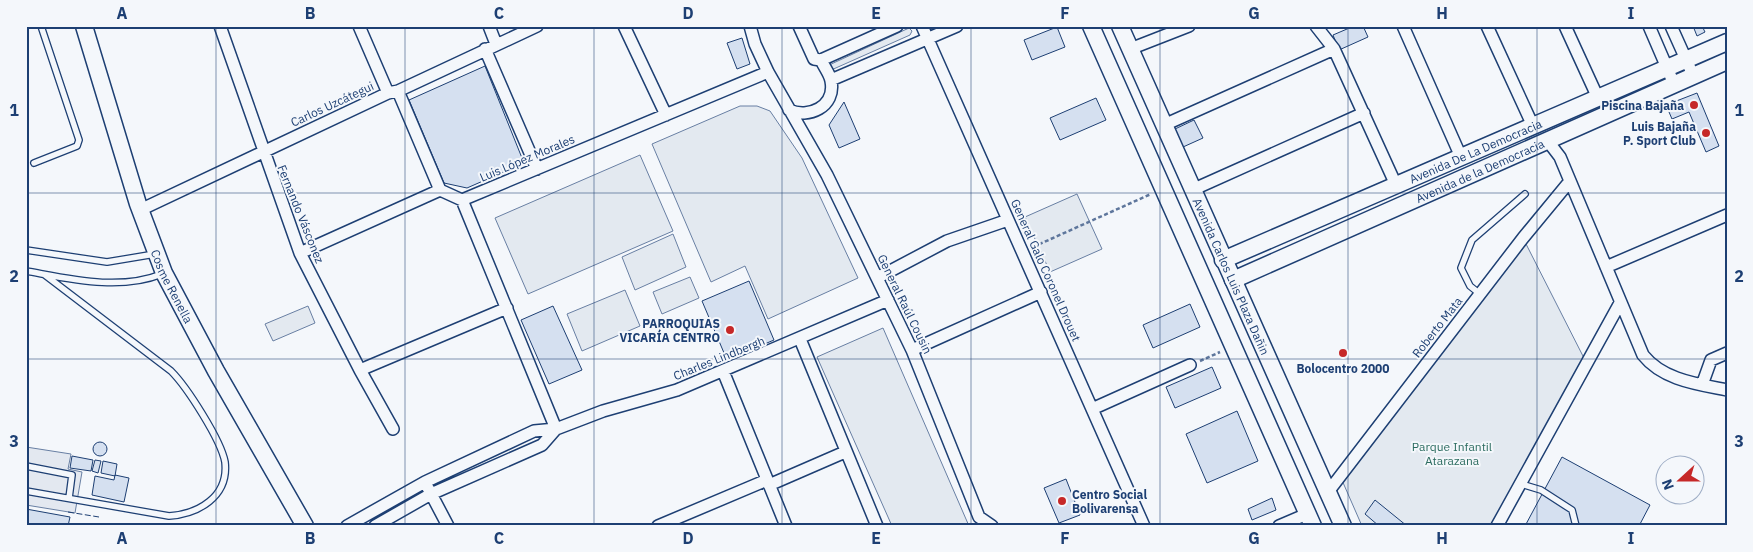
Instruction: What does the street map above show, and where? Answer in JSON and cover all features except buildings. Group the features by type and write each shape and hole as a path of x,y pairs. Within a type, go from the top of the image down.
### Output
{"street":[{"name":"Cosme Renella","path":"84,26 140,210 164,273 216,371 305,526"},
{"name":"Fernando Vásconez","path":"220,26 262,151 300,253 360,370 393,429"},
{"path":"359,26 440,190 462,200 556,429"},
{"path":"488,26 496,44"},
{"name":"Carlos Uzcátegui","path":"140,210 262,151 537,26"},
{"path":"624,26 666,115"},
{"name":"General Raúl Cousin","path":"750,26 768,72 827,175 912,350 980,517 992,526"},
{"path":"799,26 814,59 821,60 897,26"},
{"name":"General Galo Coronel Drouet","path":"922,26 1144,526"},
{"path":"831,80 957,26"},
{"path":"1091,26 1310,520 1278,526"},
{"name":"Avenida Carlos Luis Plaza Dañin","path":"1120,26 1343,526"},
{"path":"1130,49 1189,26"},
{"path":"1316,26 1334,49 1396,185"},
{"path":"1403,26 1461,157"},
{"path":"1487,26 1533,126"},
{"path":"1566,26 1598,98"},
{"path":"1649,26 1674,84"},
{"path":"1671,26 1693,75"},
{"name":"Avenida De La Democracia","path":"1223,260 1727,42"},
{"path":"485,49 537,169"},
{"path":"1164,126 1334,49"},
{"path":"789,110 798,114 816,112 824,105 829,96 831,80 821,60"},
{"name":"Avenida de la Democracia","path":"1233,280 1727,61"},
{"name":"Luis López Morales","path":"462,200 768,72"},
{"path":"1192,190 1364,113"},
{"path":"1547,140 1560,157 1638,346 1650,364 1669,376 1727,390"},
{"name":"Roberto Mata","path":"1328,492 1480,294 1570,181"},
{"path":"300,253 440,190"},
{"path":"1606,267 1727,215"},
{"path":"877,278 947,241 1008,220"},
{"path":"912,350 1041,292"},
{"name":"Charles Lindbergh","path":"347,526 425,482 534,431 556,429 603,411 677,390 888,300"},
{"path":"1497,526 1518,483 1530,470 1620,303"},
{"path":"360,370 507,308"},
{"path":"800,339 877,526"},
{"path":"1702,385 1711,360 1727,353"},
{"path":"1092,409 1190,366"},
{"path":"723,371 786,526"},
{"name":"Charles Lindbergh","path":"375,526 431,494 542,445 556,429"},
{"path":"658,526 845,452"},
{"path":"425,482 448,526"}],"lane":[{"path":"34,163 77,146 79,140 41,26"},
{"path":"1480,294 1470,286 1461,268 1472,240 1525,194"},
{"path":"26,250 107,262 156,254"},
{"path":"26,271 112,284 142,282 164,273"},
{"path":"26,491 169,516 183,515 204,507 214,499 221,486 225,463 221,450 181,381 171,370 45,275"},
{"path":"26,466 72,475 69,498"},
{"path":"1518,483 1541,490 1572,510 1576,526"}],"path":[{"path":"1022,252 1163,189"},
{"path":"1190,366 1233,347"}],"green space":[{"path":"909,28 912,31 910,35 829,71 827,66"},
{"path":"740,106 757,106 770,111 802,158 858,278 768,319 745,266 711,282 652,144"},
{"path":"640,155 673,231 528,294 495,218"},
{"path":"1077,194 1102,249 1050,272 1025,217"},
{"path":"673,234 686,267 635,290 622,257"},
{"name":"Parque Infantil Atarazana","path":"1524,240 1587,364 1496,526 1362,526 1341,478"},
{"path":"690,277 699,298 662,314 653,292"},
{"path":"625,290 640,326 582,351 567,314"},
{"path":"308,306 315,323 273,341 265,324"},
{"path":"883,328 969,526 892,526 817,357"}],"shaded area":[{"path":"26,447 71,454 68,469 82,472 75,513 26,505"}],"fence":[{"path":"68,512 99,517"}],"place":[{"name":"Piscina Bajaña","path":"1694,105"},
{"name":"Luis Bajaña P. Sport Club","path":"1706,133"},
{"name":"PARROQUIAS VICARÍA CENTRO","path":"730,330"},
{"name":"Bolocentro 2000","path":"1343,353"},
{"name":"Centro Social Bolivarensa","path":"1062,501"}]}
